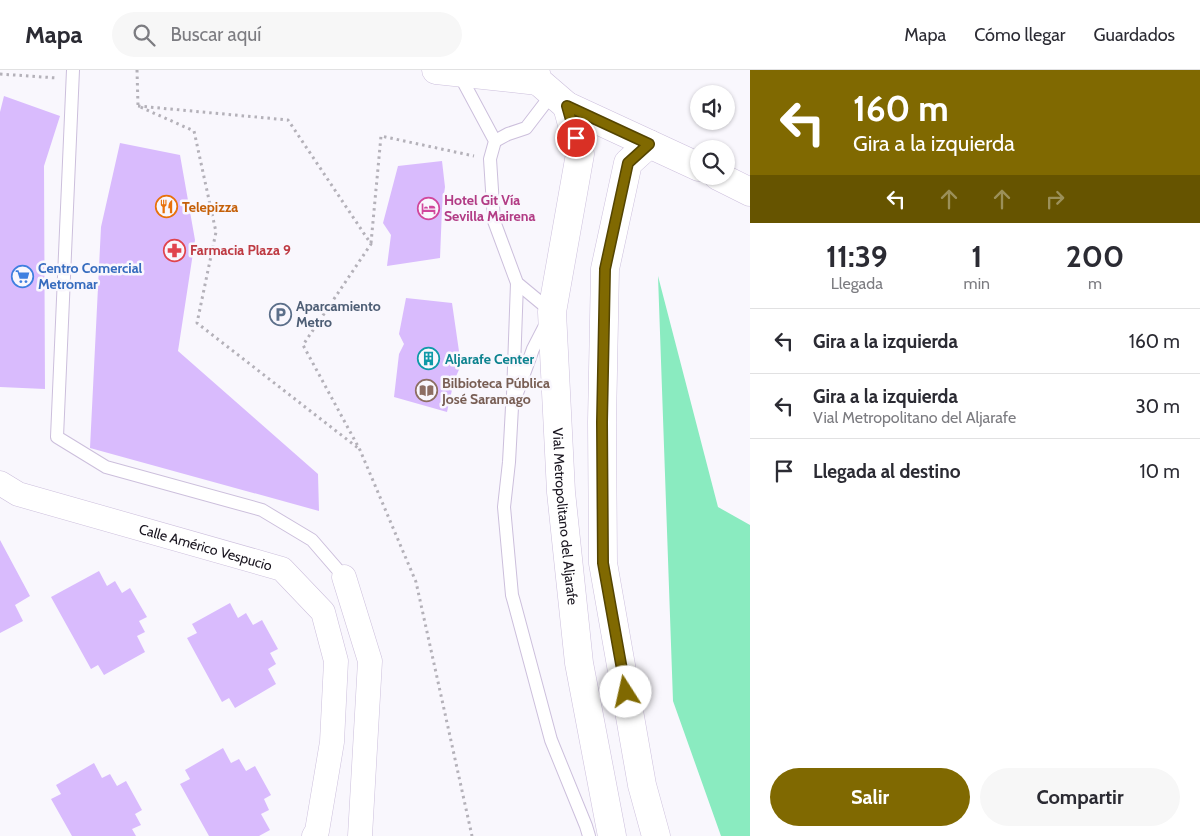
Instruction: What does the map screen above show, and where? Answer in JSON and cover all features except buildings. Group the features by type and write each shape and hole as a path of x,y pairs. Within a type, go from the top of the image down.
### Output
{"main road":[{"path":"447,71 548,88 649,144 690,163"},
{"name":"Vial Metropolitano del Aljarafe","path":"548,88 580,154 552,312 561,492 579,663 612,836"},
{"path":"649,144 628,163 605,269 602,422 603,563 642,784 656,836"},
{"path":"735,184 750,192"}],"street":[{"name":"Calle Américo Vespucio","path":"0,483 18,494 282,569 322,612 336,661 332,742 317,831 314,836"},
{"path":"344,577 370,661 360,836"}],"lane":[{"path":"447,71 495,142"},
{"path":"73,74 57,437 106,467 262,510 312,540 344,577"},
{"path":"548,88 526,128 508,134 495,142 490,159 494,221 517,283 510,462 504,507 512,595 551,740 589,833"},
{"path":"512,407 533,349 552,312 517,283"}],"path":[{"path":"137,70 138,106"},
{"path":"0,74 73,74"},
{"path":"138,106 288,120 371,244"},
{"path":"138,106 194,131 216,232 197,323 360,450"},
{"path":"472,836 416,582 360,450 303,345 371,244 381,136 490,159"}],"green space":[{"path":"658,276 718,507 750,525 750,836 721,836 673,701"}],"place":[{"name":"Telepizza","path":"166,207"},
{"name":"Hotel Git Vía Sevilla Mairena","path":"428,208"},
{"name":"Farmacia Plaza 9","path":"174,250"},
{"name":"Centro Comercial Metromar","path":"22,276"},
{"name":"Aparcamiento Metro","path":"280,314"},
{"name":"Aljarafe Center","path":"429,359"},
{"name":"Bilbioteca Pública José Saramago","path":"426,391"}],"route":[{"path":"576,138 567,106 649,144 628,163 605,269 602,422 603,563 626,692"}]}
